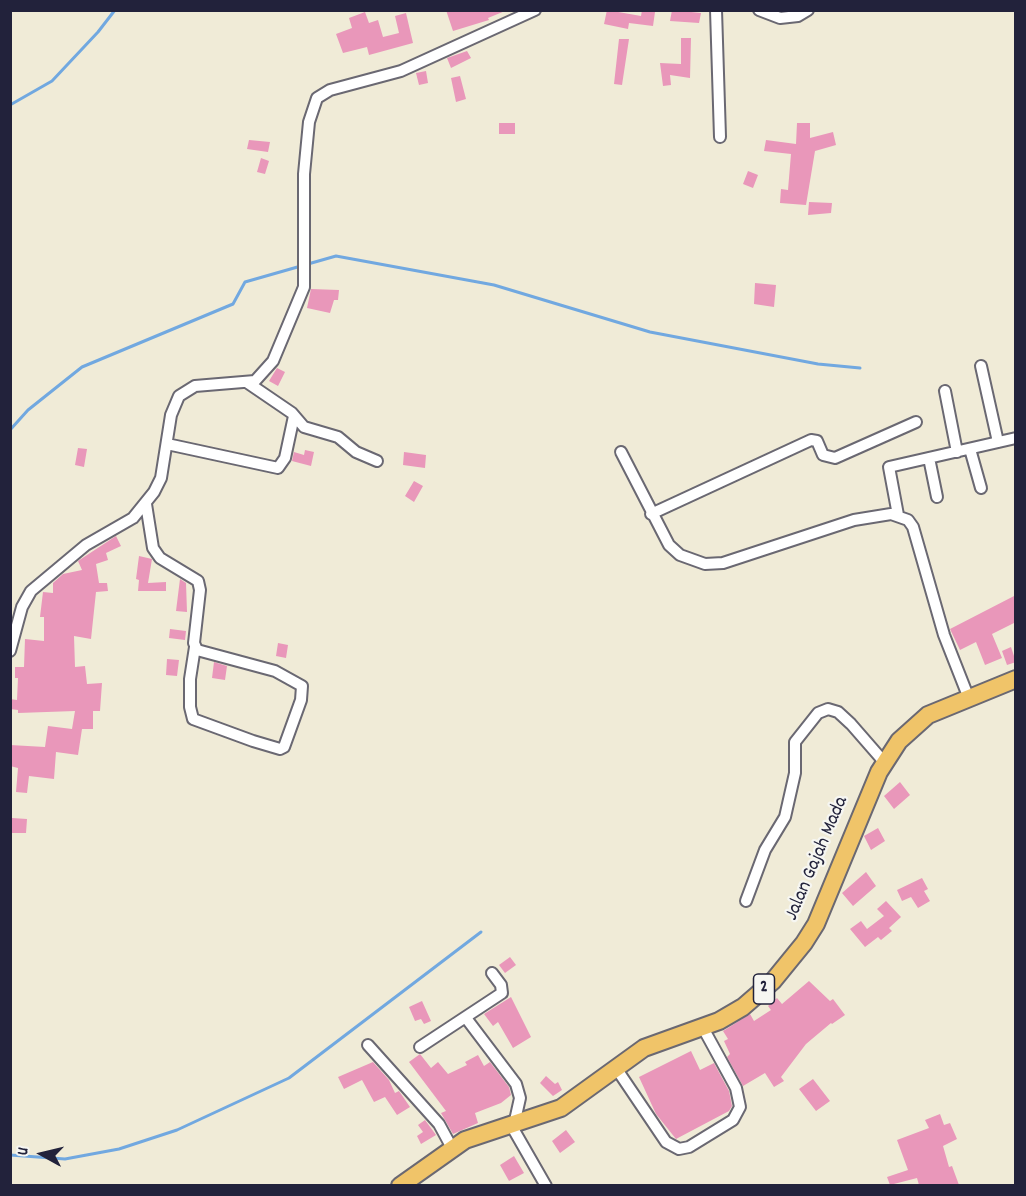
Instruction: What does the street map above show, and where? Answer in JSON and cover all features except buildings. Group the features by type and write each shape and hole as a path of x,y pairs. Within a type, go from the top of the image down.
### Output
{"highway":[{"name":"Jalan Gajah Mada","path":"400,1185 452,1148 475,1135 561,1108 644,1048 719,1021 742,1007 773,981 804,943 816,924 885,763 899,741 920,721 969,696 1016,679"}],"street":[{"path":"10,651 22,607 31,591 86,545 123,525 146,504 160,478 171,415 183,392 205,384 248,383 261,377 273,361 302,295 304,281 303,196 310,113 317,99 330,90 409,68 535,10"},
{"path":"716,10 720,137"},
{"path":"759,10 780,18 798,16 808,10"},
{"path":"981,366 998,442"},
{"path":"248,383 294,416 304,427 338,437 356,452 377,461"},
{"path":"945,392 957,452"},
{"path":"167,444 278,468 285,458 294,416"},
{"path":"651,514 811,440 817,441 823,455 835,458 916,422"},
{"path":"898,515 889,468 1016,438"},
{"path":"970,449 981,488"},
{"path":"621,452 669,545 680,555 705,564 723,563 854,520 898,515 908,520 913,527 944,634 969,696"},
{"path":"929,458 937,497"},
{"path":"146,504 153,548 160,558 198,581 200,590 190,679 190,707 193,719 253,741 280,749 284,747 301,700 302,686 296,680 275,670 201,653 195,647"},
{"path":"746,901 765,850 785,817 795,773 795,742 818,712 828,709 838,712 885,763"},
{"path":"420,1047 502,993 501,986 492,973"},
{"path":"465,1018 516,1084 520,1098 512,1125 546,1185"},
{"path":"616,1068 666,1142 679,1149 689,1147 733,1120 740,1107 736,1088 702,1026"},
{"path":"368,1045 439,1124 452,1148"}],"waterway":[{"path":"10,105 52,81 98,32 115,10"},
{"path":"10,430 28,410 82,367 233,304 245,282 336,256 494,285 650,332 818,364 860,368"},
{"path":"10,1155 65,1159 119,1149 177,1130 289,1078 481,932"}]}
